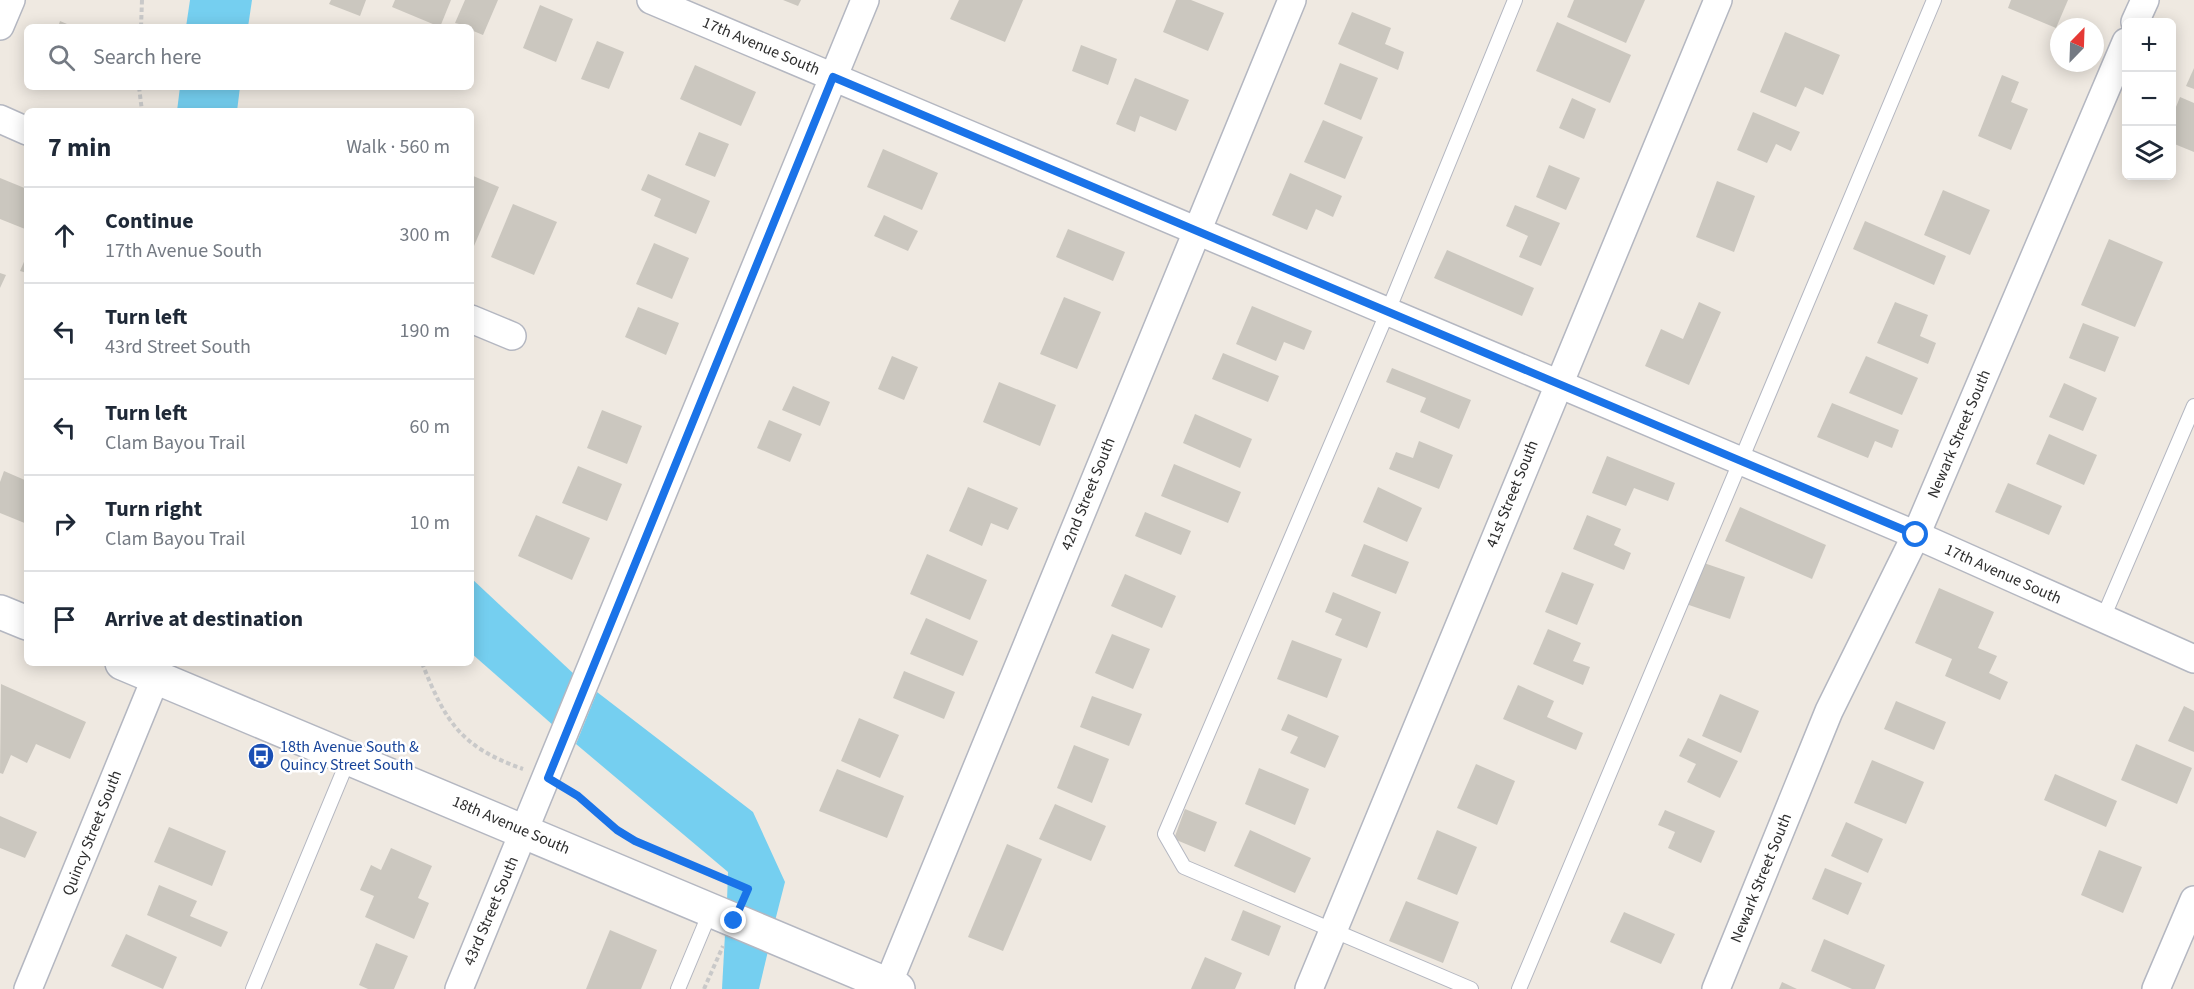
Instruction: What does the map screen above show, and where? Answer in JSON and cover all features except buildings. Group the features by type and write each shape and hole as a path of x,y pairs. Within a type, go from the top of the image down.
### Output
{"street":[{"path":"0,26 11,0"},
{"name":"17th Avenue South","path":"651,0 1916,535 2194,659"},
{"name":"43rd Street South","path":"459,989 548,778 864,0"},
{"name":"42nd Street South","path":"891,987 1196,231 1293,0"},
{"name":"41st Street South","path":"1309,989 1718,0"},
{"path":"2137,18 2145,0"},
{"name":"Newark Street South","path":"1716,989 1829,711 1916,535 2122,54"},
{"path":"0,119 24,130"},
{"path":"474,320 512,336"},
{"path":"0,612 24,622"},
{"name":"18th Avenue South","path":"129,666 891,987"},
{"name":"Quincy Street South","path":"28,989 156,677"},
{"path":"2156,989 2194,900"}],"lane":[{"path":"1471,989 1184,867 1165,834 1388,311 1515,0"},
{"path":"1519,989 1934,0"},
{"path":"2103,618 2194,406"},
{"path":"253,989 350,758"},
{"path":"678,989 722,915"}],"path":[{"path":"141,24 142,0"},
{"path":"139,90 142,108"},
{"path":"423,666 437,702 466,741 497,760 548,778 578,796 617,830 635,841 748,889 722,915 704,989"}],"water":[{"path":"190,0 252,0 248,24 186,24"},
{"path":"180,90 240,90 237,108 177,108"},
{"path":"474,581 575,675 554,726 474,656"},
{"path":"597,692 753,812 785,882 775,921 727,901 728,872 576,744"},
{"path":"725,934 768,951 759,989 722,989"}],"place":[{"name":"18th Avenue South & Quincy Street South","path":"261,756"}],"route":[{"path":"734,921 748,889 635,841 617,830 578,796 548,778 833,77 1916,535"}]}
